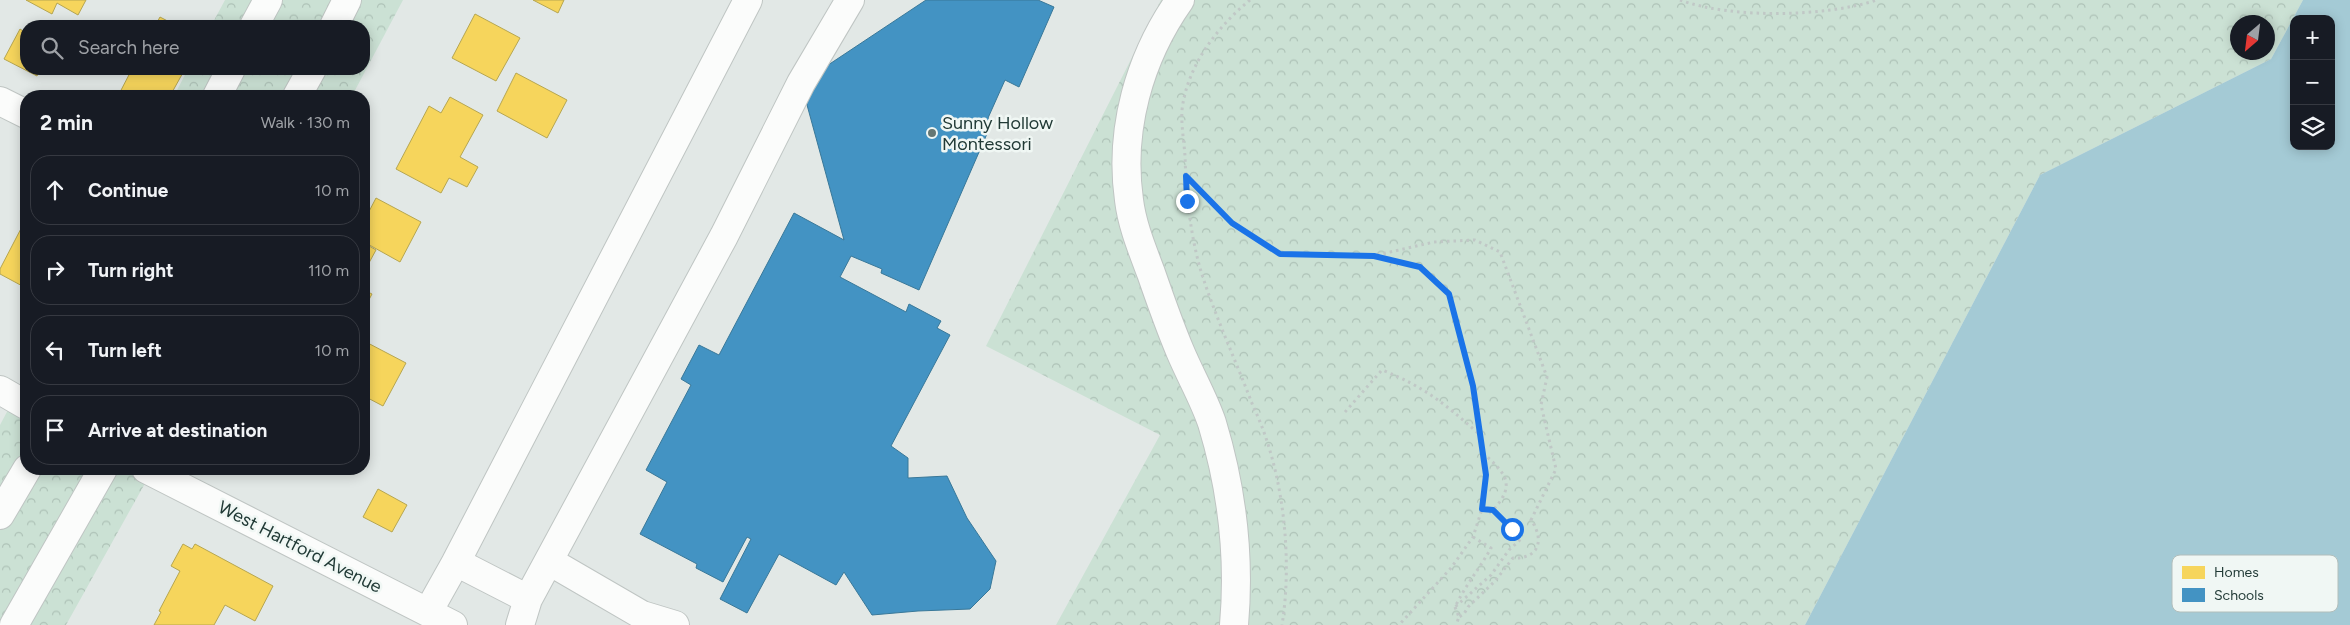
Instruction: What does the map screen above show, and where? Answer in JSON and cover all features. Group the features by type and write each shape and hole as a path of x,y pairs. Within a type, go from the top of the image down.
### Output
{"street":[{"path":"257,20 268,0"},
{"path":"428,612 456,562 748,0"},
{"path":"520,625 528,599 724,236 801,83 850,0"},
{"path":"1180,0 1159,33 1142,73 1129,118 1128,200 1138,239 1169,325 1211,422 1228,484 1236,551 1234,625"},
{"path":"337,20 345,1"},
{"path":"219,90 228,75"},
{"path":"301,90 309,75"},
{"path":"0,101 20,111"},
{"path":"0,390 20,402"},
{"path":"0,516 24,475"},
{"path":"14,625 100,475"},
{"name":"West Hartford Avenue","path":"158,475 453,625"},
{"path":"456,562 528,599"},
{"path":"548,562 642,615 675,625"}],"path":[{"path":"1250,0 1235,13 1209,42 1192,76 1182,110 1187,201 1200,268 1262,426 1278,483 1286,548 1282,625"},
{"path":"1680,0 1702,8 1777,14 1858,6 1877,0"},
{"path":"1186,176 1232,223 1280,254 1374,256 1420,267 1449,294 1473,386 1486,475 1482,509 1473,537 1452,568 1399,625"},
{"path":"1374,256 1434,242 1475,240 1500,252 1547,377 1541,405 1556,469 1531,520 1539,531 1539,544 1532,553 1523,558 1513,558 1495,580 1468,607 1456,625"},
{"path":"1345,412 1382,370 1413,382 1440,400 1480,435"},
{"path":"1483,452 1503,471 1507,486 1503,499 1493,510"},
{"path":"1455,607 1491,576 1510,550 1521,539 1493,510 1482,509"},
{"path":"1455,607 1465,586 1483,564 1491,548 1473,537"},
{"path":"1455,607 1460,617"}],"green space":[{"path":"225,0 403,0 370,62 370,20 214,20"},
{"path":"1161,0 2303,0 2295,15 2290,15 2290,24 2275,52 2275,15 2230,15 2230,60 2269,60 2040,175 1805,625 1056,625 1160,435 986,346"},
{"path":"185,75 363,75 355,90 177,90"},
{"path":"20,387 20,475 150,475 66,625 0,625 0,425"}],"water":[{"path":"2303,0 2350,0 2350,625 1805,625 2040,175 2269,60 2275,60 2275,52 2290,24 2290,150 2335,150 2335,15 2295,15"}],"building: Homes":[{"path":"26,0 86,0 78,15 57,3 52,14"},
{"path":"533,0 564,0 558,13"},
{"path":"475,14 520,38 496,81 452,58"},
{"path":"20,29 20,67 4,59"},
{"path":"516,73 567,100 547,138 497,111"},
{"path":"129,75 182,75 173,90 121,90"},
{"path":"450,97 483,115 460,157 478,167 467,187 449,178 441,193 396,169 429,106 441,113"},
{"path":"376,198 421,222 400,262 370,245 370,210"},
{"path":"20,231 20,285 0,274 0,269"},
{"path":"370,246 376,250 370,261"},
{"path":"370,344 406,363 383,406 370,399"},
{"path":"378,489 407,505 392,532 363,517"},
{"path":"183,544 192,549 195,544 273,586 255,621 225,605 214,625 154,625 161,612 159,611 180,571 171,566"}],"building: Schools":[{"path":"926,0 1038,0 1054,7 1019,87 1005,80 988,118 993,120 919,290 881,273 882,269 851,256 840,277 906,312 909,304 941,321 937,328 950,335 891,446 908,458 908,478 947,476 967,518 996,561 990,589 970,609 872,615 844,572 836,585 779,554 747,613 720,599 751,539 747,537 723,582 696,568 697,564 640,534 667,482 646,470 691,385 681,379 699,345 719,355 794,213 844,240 801,83"}],"place":[{"name":"Sunny Hollow Montessori","path":"932,133"}],"route":[{"path":"1187,201 1186,176 1232,223 1280,254 1374,256 1420,267 1449,294 1473,386 1486,475 1482,509 1493,510 1512,529"}]}
